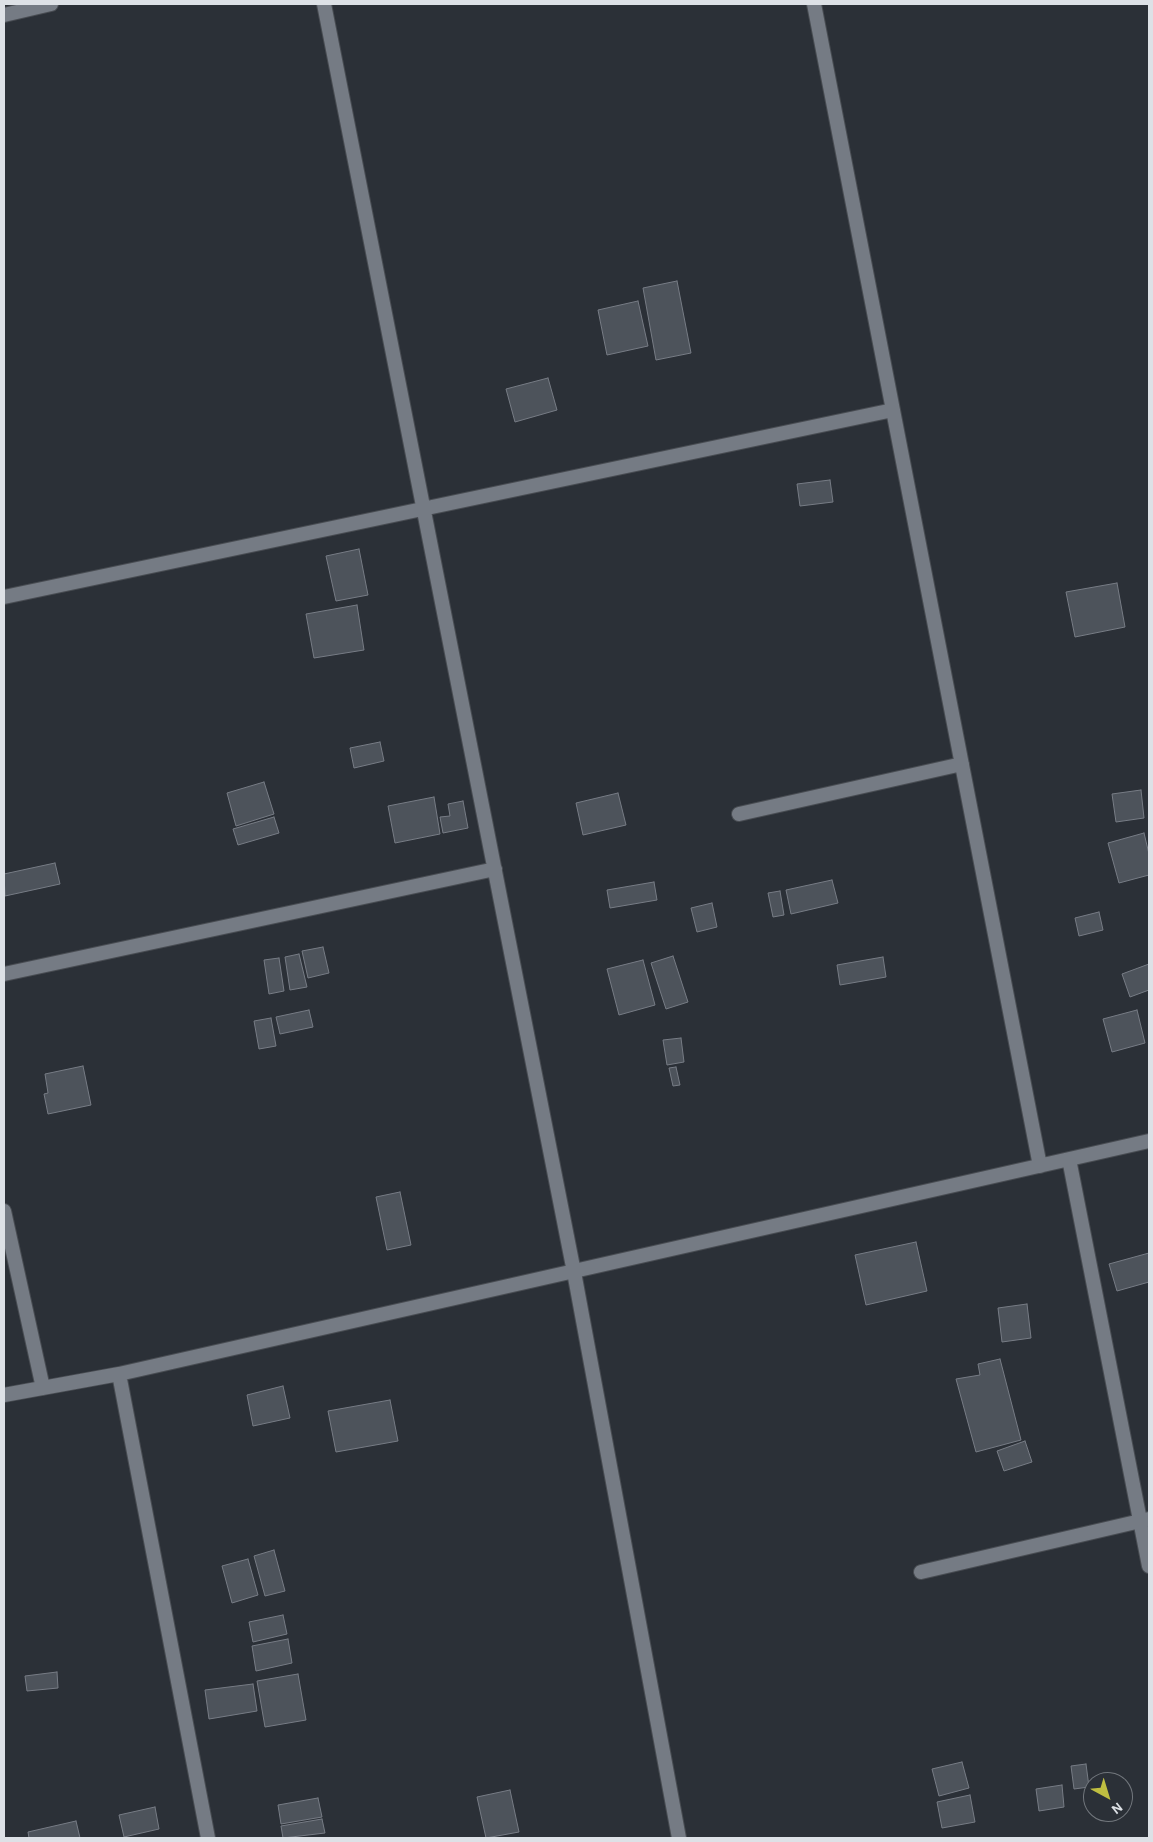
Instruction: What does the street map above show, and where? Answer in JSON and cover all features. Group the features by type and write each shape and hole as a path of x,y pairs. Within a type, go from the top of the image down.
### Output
{"street":[{"path":"4,15 51,4"},
{"path":"324,4 574,1272 679,1838"},
{"path":"814,4 1040,1166"},
{"path":"4,597 893,410"},
{"path":"739,814 962,764"},
{"path":"4,974 495,869"},
{"path":"4,1395 119,1374 1149,1141"},
{"path":"1069,1159 1145,1520 1149,1566"},
{"path":"4,1211 43,1388"},
{"path":"119,1374 208,1838"},
{"path":"921,1572 1145,1520"}],"building":[{"path":"677,281 691,353 656,360 643,288"},
{"path":"638,301 648,346 607,355 598,310"},
{"path":"548,378 557,410 515,422 506,389"},
{"path":"830,480 833,502 800,506 797,484"},
{"path":"359,549 368,595 336,601 326,556"},
{"path":"1117,583 1125,627 1075,637 1066,592"},
{"path":"357,605 364,650 314,658 306,614"},
{"path":"380,742 384,761 354,768 350,748"},
{"path":"264,782 274,814 236,826 227,793"},
{"path":"1141,790 1144,818 1116,822 1112,794"},
{"path":"618,793 626,825 583,835 576,803"},
{"path":"434,797 440,834 395,843 388,806"},
{"path":"463,801 468,828 443,833 440,817 450,816 448,804"},
{"path":"274,817 279,833 238,845 233,829"},
{"path":"1144,833 1149,854 1149,875 1119,883 1108,843"},
{"path":"55,863 60,884 5,896 4,874"},
{"path":"832,880 838,903 791,914 786,890"},
{"path":"654,882 657,900 610,908 607,890"},
{"path":"780,891 784,915 773,917 768,893"},
{"path":"712,903 717,927 697,932 691,908"},
{"path":"1099,912 1103,930 1079,936 1075,918"},
{"path":"323,947 329,973 308,978 302,951"},
{"path":"299,954 307,987 290,990 285,957"},
{"path":"673,956 688,1002 666,1009 651,963"},
{"path":"883,957 886,977 840,985 837,965"},
{"path":"279,958 284,991 269,994 264,960"},
{"path":"643,960 655,1005 619,1015 607,969"},
{"path":"1149,964 1149,990 1130,997 1122,974"},
{"path":"309,1010 313,1027 280,1034 276,1017"},
{"path":"1137,1010 1145,1043 1112,1052 1103,1019"},
{"path":"271,1018 276,1046 259,1049 254,1021"},
{"path":"681,1038 684,1062 667,1065 663,1040"},
{"path":"83,1066 91,1105 48,1114 44,1094 48,1093 45,1074"},
{"path":"676,1067 680,1085 673,1086 669,1068"},
{"path":"400,1192 411,1245 387,1250 376,1197"},
{"path":"916,1242 927,1291 866,1305 855,1255"},
{"path":"1149,1253 1149,1282 1117,1291 1109,1264"},
{"path":"1027,1304 1031,1338 1002,1342 998,1308"},
{"path":"1000,1359 1021,1440 976,1452 956,1379 980,1375 978,1364"},
{"path":"283,1386 290,1418 253,1426 247,1395"},
{"path":"390,1400 398,1441 336,1452 328,1411"},
{"path":"1025,1441 1032,1462 1004,1471 997,1451"},
{"path":"274,1550 285,1591 265,1596 254,1556"},
{"path":"248,1559 258,1595 232,1603 222,1566"},
{"path":"283,1615 287,1634 253,1642 249,1622"},
{"path":"288,1639 292,1663 256,1671 252,1646"},
{"path":"57,1672 58,1688 27,1691 25,1676"},
{"path":"298,1674 306,1720 265,1727 257,1681"},
{"path":"253,1684 257,1711 209,1719 205,1690"},
{"path":"962,1762 969,1788 939,1796 932,1769"},
{"path":"1086,1764 1087,1772 1083,1772 1083,1788 1074,1789 1071,1766"},
{"path":"1062,1785 1064,1807 1039,1811 1036,1789"},
{"path":"510,1790 519,1832 486,1838 477,1797"},
{"path":"970,1795 975,1822 942,1828 937,1802"},
{"path":"318,1798 322,1817 281,1824 278,1805"},
{"path":"155,1807 159,1829 124,1837 119,1815"},
{"path":"322,1819 325,1833 283,1838 281,1826"},
{"path":"76,1821 80,1838 29,1838 28,1832"}]}
